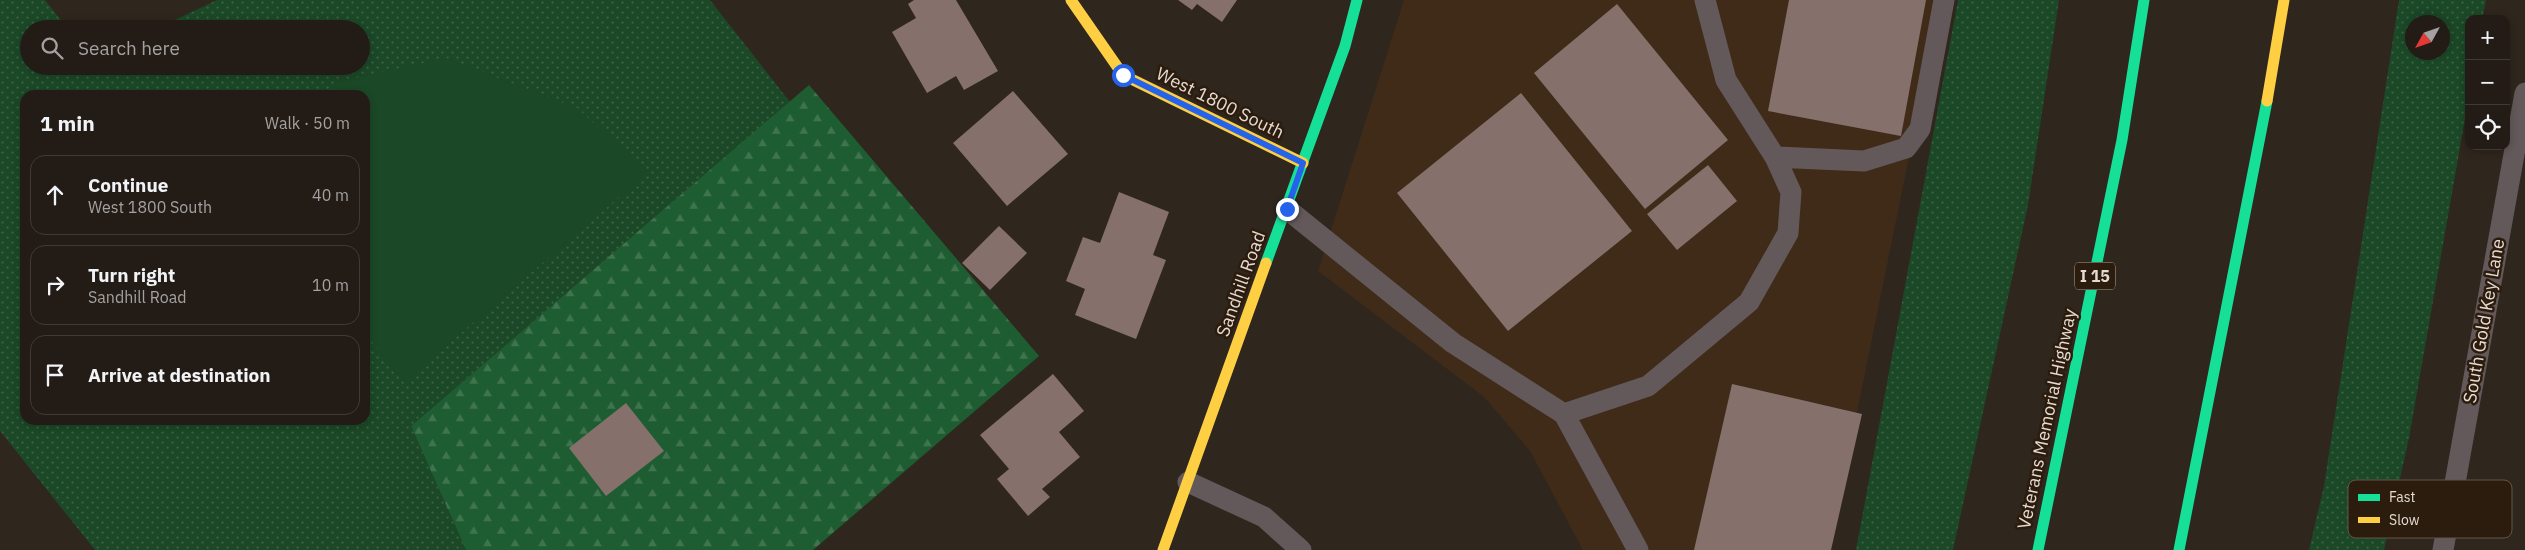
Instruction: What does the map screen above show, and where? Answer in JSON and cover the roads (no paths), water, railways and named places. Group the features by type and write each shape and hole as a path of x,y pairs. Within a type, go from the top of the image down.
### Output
{"main road":[{"name":"West 1800 South","path":"1071,0 1123,75 1303,163"},
{"name":"Sandhill Road","path":"1163,550 1346,46 1357,0"},
{"name":"Veterans Memorial Highway","path":"2038,550 2122,140 2144,0"},
{"path":"2178,550 2260,146 2284,0"}],"lane":[{"path":"1564,414 1648,386 1749,302 1788,233 1791,192 1775,156 1726,80 1705,0"},
{"path":"1775,156 1864,161 1906,148 1920,129 1944,0"},
{"name":"South Gold Key Lane","path":"2456,480 2525,93"},
{"path":"1287,209 1453,343 1564,414 1638,550"},
{"path":"1188,482 1264,517 1301,550"}]}
